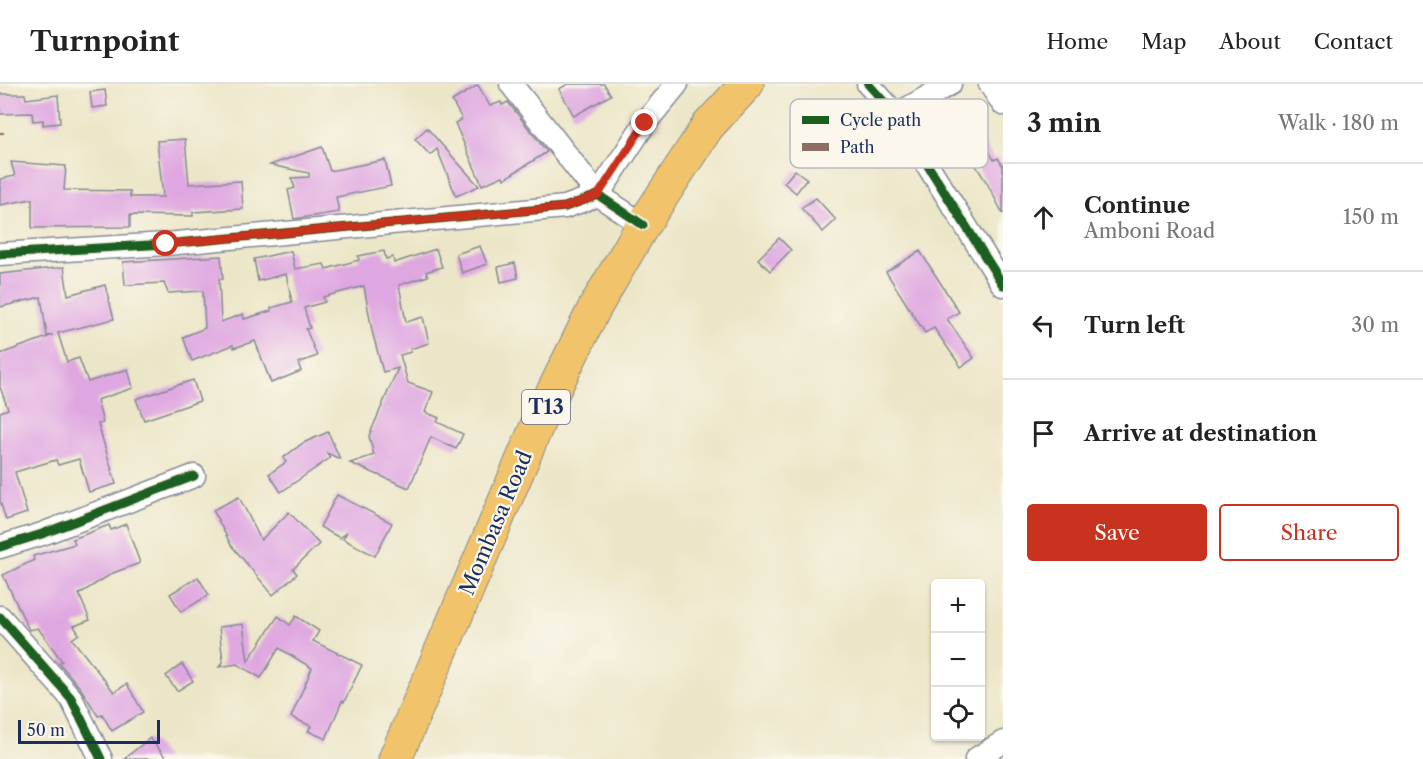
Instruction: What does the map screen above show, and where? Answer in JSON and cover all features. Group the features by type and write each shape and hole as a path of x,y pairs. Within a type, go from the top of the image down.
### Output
{"highway":[{"name":"Mombasa Road","path":"395,759 541,416 594,309 643,225 708,126 747,84"}],"street":[{"path":"511,84 598,195 643,225"},
{"path":"0,254 166,244 565,207 598,195 645,123 677,84"},
{"path":"868,84 882,99"},
{"path":"924,99 951,84"},
{"path":"990,84 1003,104"},
{"path":"929,168 1003,285"},
{"path":"0,547 42,534 194,476"},
{"path":"0,617 71,698 101,759"},
{"path":"976,759 1003,742"}],"building":[{"path":"568,84 604,84 611,95 574,116 559,89"},
{"path":"478,85 490,106 508,102 547,152 504,179 503,176 482,185 455,123 462,119 452,101"},
{"path":"105,90 107,106 92,108 90,92"},
{"path":"0,94 25,94 26,99 58,95 60,123 43,125 43,120 33,121 32,113 0,114"},
{"path":"427,128 479,186 456,196 437,149 430,155 415,139"},
{"path":"185,139 189,184 241,181 243,209 193,212 193,216 130,215 130,227 32,228 32,199 0,205 0,179 15,176 11,162 66,166 64,190 130,191 130,197 163,197 157,141"},
{"path":"322,147 330,171 385,160 391,186 336,197 339,212 294,219 288,190 295,188 291,178 309,177 309,173 270,165"},
{"path":"988,150 994,160 998,158 1003,166 1003,214 977,168 988,168"},
{"path":"795,170 807,179 796,193 784,183"},
{"path":"816,198 836,220 823,232 801,208"},
{"path":"779,238 791,250 770,271 758,259"},
{"path":"480,246 487,264 462,273 456,254"},
{"path":"436,249 442,267 426,272 428,276 399,285 406,322 423,317 429,343 400,355 408,383 433,392 425,412 439,418 437,422 463,434 456,449 431,437 409,488 350,463 374,455 369,436 398,368 383,372 372,331 364,286 323,297 325,302 304,308 310,328 306,329 317,356 298,363 301,371 271,383 255,341 234,348 233,345 192,361 183,337 205,328 203,291 168,293 164,283 125,285 123,262 221,256 223,279 219,279 221,322 243,314 244,319 292,302 286,274 258,281 254,259 291,251 295,269 324,264 326,269 359,260 358,256 384,251 386,259 393,257 394,263"},
{"path":"920,251 959,312 947,319 974,358 961,367 934,328 925,333 886,272"},
{"path":"515,263 518,278 501,282 498,267"},
{"path":"64,267 68,295 105,285 114,319 58,333 67,362 79,358 88,382 128,369 133,388 97,400 103,423 98,424 116,484 89,492 79,459 58,465 56,460 15,472 27,513 6,520 0,501 0,412 8,409 0,387 0,354 53,335 47,336 41,297 0,307 0,274"},
{"path":"193,380 200,401 144,420 136,399"},
{"path":"328,432 340,459 327,453 330,458 281,492 269,474 286,462 283,458 303,443"},
{"path":"337,495 392,523 375,556 343,539 347,532 340,538 320,527"},
{"path":"239,497 261,540 289,512 319,544 293,569 297,574 273,595 231,545 213,510"},
{"path":"126,524 140,563 113,573 79,594 90,620 74,626 79,634 72,639 114,692 127,684 143,712 112,731 102,714 98,716 81,689 59,663 62,661 38,628 29,630 3,575 34,560 33,556 75,544 73,539 109,525 111,530"},
{"path":"198,577 209,595 181,612 170,594"},
{"path":"278,616 290,625 296,616 319,631 313,641 362,665 344,702 342,701 326,739 308,731 311,726 291,717 312,668 279,648 261,678 237,664 219,667 223,662 219,627 243,624 248,661"},
{"path":"182,664 193,681 177,691 166,676"},
{"path":"150,738 167,759 124,759"}],"cycle path":[{"path":"868,84 882,99"},
{"path":"929,168 1003,285"},
{"path":"0,254 166,244 565,207 598,195 643,225"},
{"path":"0,547 42,534 194,476"},
{"path":"0,617 71,698 101,759"}],"route":[{"path":"166,244 565,207 598,195 645,123"}]}
